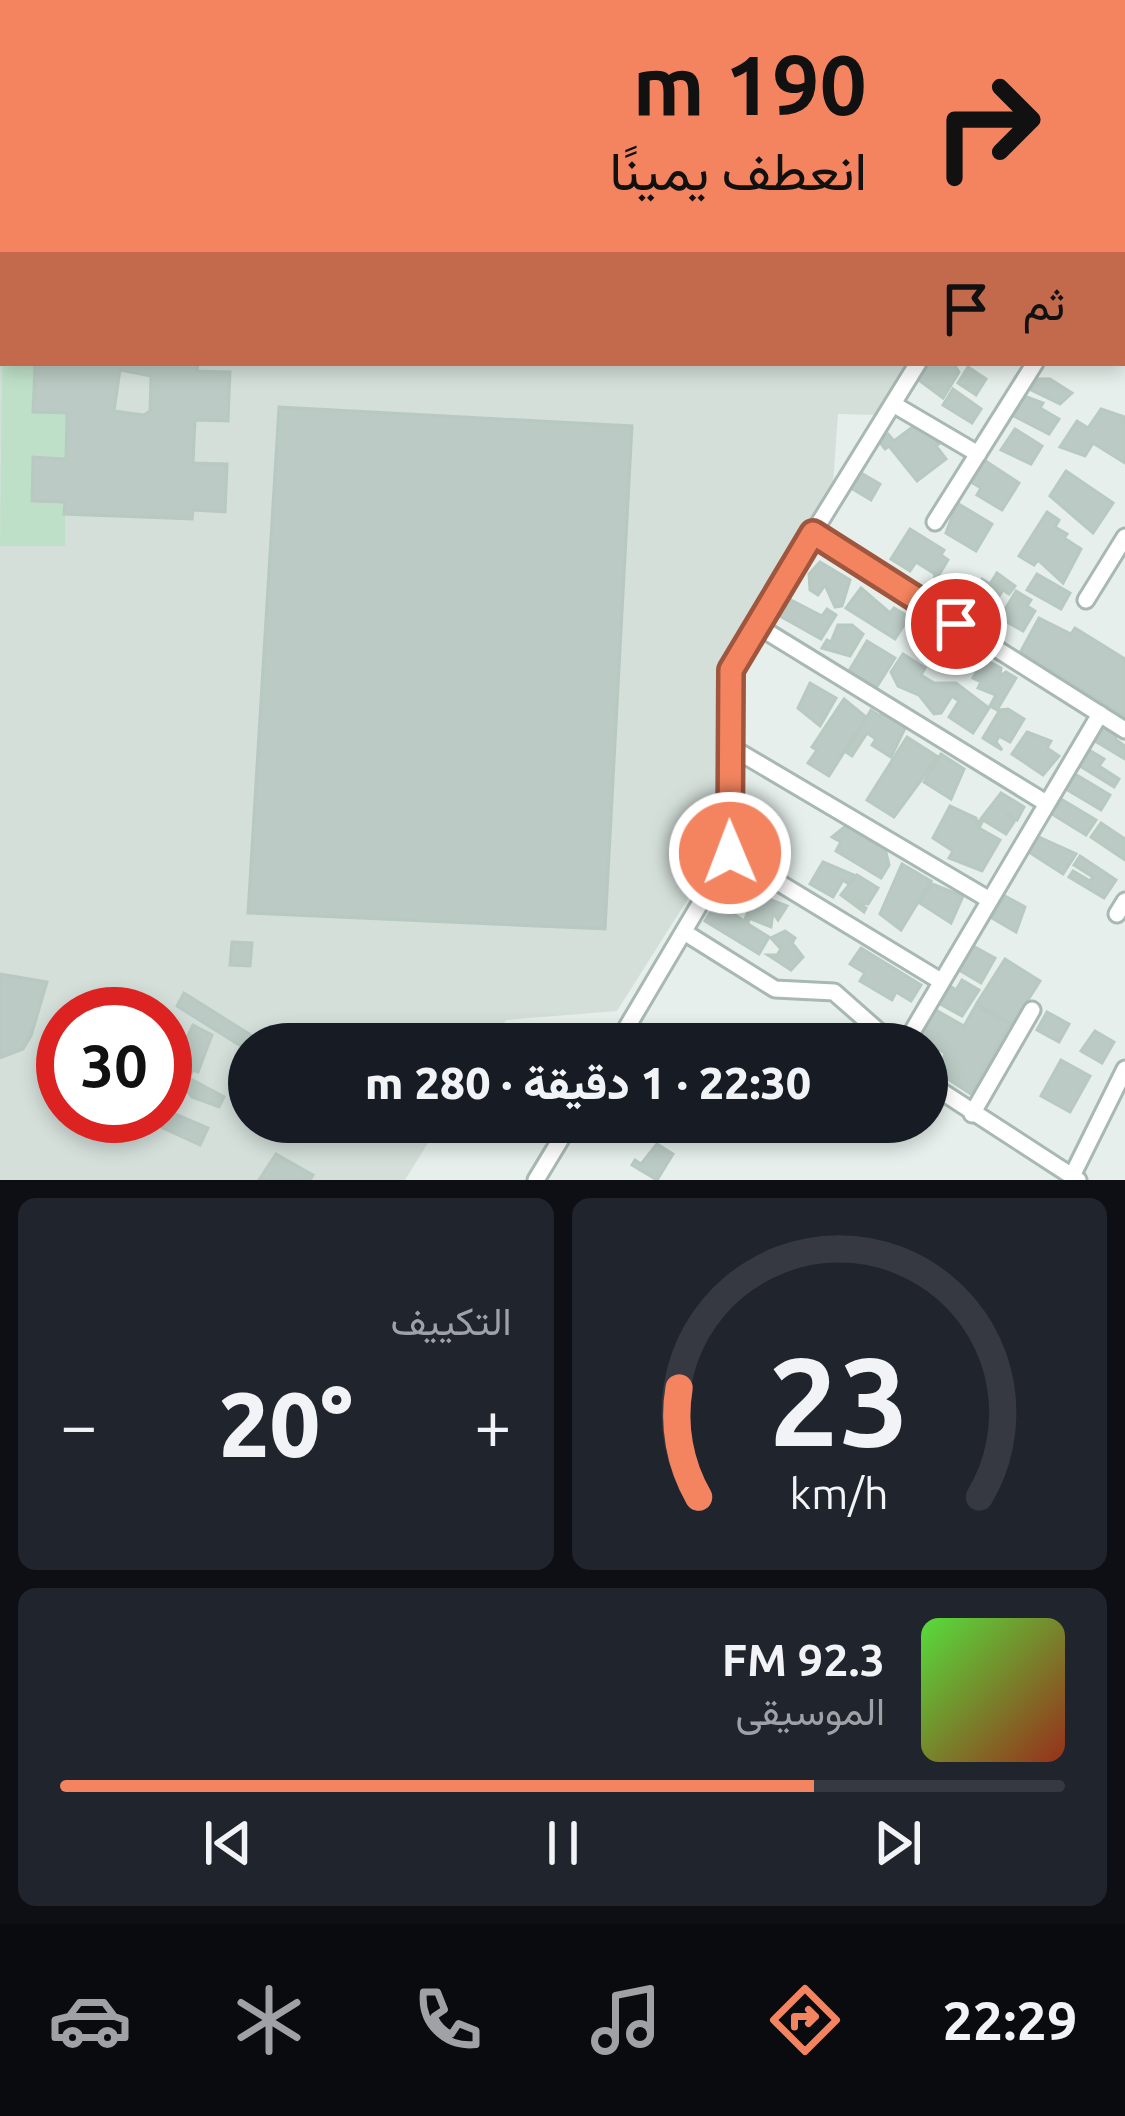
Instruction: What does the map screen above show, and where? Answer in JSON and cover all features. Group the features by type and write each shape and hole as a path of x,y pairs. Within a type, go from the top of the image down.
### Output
{"street":[{"path":"630,1023 730,853 731,670 916,366"},
{"path":"935,521 1033,366"},
{"path":"893,404 978,454"},
{"path":"813,533 1125,730"},
{"path":"1086,599 1125,537"},
{"path":"757,625 1046,803"},
{"path":"916,1023 1100,714"},
{"path":"729,746 988,899"},
{"path":"730,853 939,980"},
{"path":"684,932 776,988 834,992 869,1023"},
{"path":"972,1114 1032,1010"},
{"path":"948,1097 1075,1178 1125,1070"},
{"path":"536,1180 558,1143"}],"shaded area":[{"path":"0,366 905,366 876,415 838,414 833,484 719,664 720,848 617,1011 504,1023 228,1023 228,1143 428,1143 405,1180 0,1180"}],"green space":[{"path":"2,366 67,366 34,412 67,413 66,459 33,458 32,500 65,502 65,546 0,546"}],"building":[{"path":"35,366 198,366 197,371 230,372 228,421 195,420 193,463 227,464 225,512 193,510 192,519 64,514 65,502 32,501 33,457 66,459 67,413 33,412","holes":["120,370 151,376 150,411 144,415 114,411"]},
{"path":"927,366 955,366 959,372 943,398 919,380"},
{"path":"968,367 986,379 976,395 958,383"},
{"path":"1038,379 1050,379 1072,393 1060,404 1031,390"},
{"path":"953,389 981,409 972,423 943,405"},
{"path":"1024,396 1043,403 1040,408 1059,419 1049,434 1008,413"},
{"path":"279,407 632,426 605,929 248,913"},
{"path":"1101,409 1125,417 1125,463 1093,443 1085,456 1060,447 1077,421 1088,428"},
{"path":"918,423 940,443 936,446 946,459 917,481 889,446 885,449 879,441 888,434 894,441"},
{"path":"1015,429 1042,446 1031,464 1001,450"},
{"path":"984,460 1019,483 1002,510 977,495 981,488 971,482"},
{"path":"1066,471 1113,503 1093,533 1050,496"},
{"path":"861,473 880,484 871,500 851,488"},
{"path":"957,503 992,524 976,551 946,533"},
{"path":"1047,512 1059,520 1055,527 1067,534 1064,538 1081,549 1063,583 1038,560 1034,565 1019,556"},
{"path":"910,529 944,550 941,555 948,560 934,583 935,574 916,562 910,571 891,559"},
{"path":"820,562 850,580 842,606 835,607 825,585 818,595 810,590 809,574"},
{"path":"997,573 1015,586 1009,594 1003,590 987,615 967,602 982,579 990,584"},
{"path":"1037,574 1070,593 1061,609 1027,590"},
{"path":"861,588 890,613 894,608 909,617 895,639 846,608"},
{"path":"1016,591 1031,600 1027,606 1035,611 1023,631 1000,618"},
{"path":"787,598 822,616 827,609 836,615 821,639 778,615"},
{"path":"1039,618 1071,634 1075,628 1125,659 1125,716 1021,651"},
{"path":"923,619 947,632 934,656 910,643"},
{"path":"838,625 852,625 863,634 850,656 822,648 827,640 831,642"},
{"path":"867,641 895,658 876,688 849,671"},
{"path":"903,654 925,668 921,675 934,683 956,683 989,708 973,733 949,717 959,701 952,696 941,713 934,714 919,695 898,686 891,672"},
{"path":"984,659 1001,668 1000,676 1006,672 1016,678 997,710 990,706 996,695 978,688 981,682 973,678"},
{"path":"810,683 836,698 820,726 798,708"},
{"path":"844,699 866,717 829,776 808,763 817,750 812,747"},
{"path":"885,707 908,722 891,757 872,745 876,739 867,733 852,756 846,752 871,710 880,716"},
{"path":"1008,709 1024,719 1010,742 999,736 996,742 1002,750 983,738 1000,710"},
{"path":"1105,724 1118,733 1115,739 1125,746 1125,759 1095,741"},
{"path":"1027,732 1051,741 1047,748 1059,756 1043,775 1012,754"},
{"path":"907,737 938,757 894,817 867,800"},
{"path":"1089,750 1104,759 1099,766 1119,779 1114,787 1080,766"},
{"path":"941,754 964,769 951,799 924,782"},
{"path":"1075,774 1110,795 1101,810 1066,789"},
{"path":"1001,793 1024,807 1017,820 1006,813 1014,822 1006,834 983,820 979,828 1000,840 982,871 949,858 953,851 933,838 950,806 976,818 977,824"},
{"path":"1061,799 1096,820 1086,835 1052,814"},
{"path":"1101,823 1125,839 1125,860 1091,837"},
{"path":"847,825 884,844 889,865 881,878 836,851 841,842 832,837"},
{"path":"1039,837 1076,854 1063,874 1029,852"},
{"path":"1080,856 1116,880 1104,898 1069,877 1073,871 1090,881 1093,877 1074,865"},
{"path":"823,862 856,876 850,885 843,880 833,897 810,884"},
{"path":"902,864 931,881 901,930 880,914"},
{"path":"857,875 878,888 868,904 857,902 866,908 864,912 841,895"},
{"path":"932,884 963,896 951,923 920,903"},
{"path":"756,894 787,906 778,920 773,913 771,927 749,918 748,924 769,937 759,954 705,921 719,898 730,895 743,902 743,910 724,907 744,921"},
{"path":"1005,896 1025,907 1016,932 992,918"},
{"path":"785,931 795,938 792,943 803,957 791,970 768,955 777,955 781,949 771,938"},
{"path":"232,942 252,943 250,966 230,965"},
{"path":"973,946 995,958 981,983 959,970"},
{"path":"861,948 921,985 911,1001 896,992 892,1000 860,981 865,973 850,964"},
{"path":"1005,959 1040,981 1012,1025 977,1003"},
{"path":"0,974 47,982 46,987 36,987 36,1019 23,1049 0,1058"},
{"path":"962,980 979,990 962,1016 940,1004 950,986 956,990"},
{"path":"192,998 232,1023 228,1038 192,1015"},
{"path":"976,1005 1010,1024 971,1094 948,1079 948,1023 926,1023 934,1009 964,1026"},
{"path":"1047,1012 1069,1024 1059,1042 1037,1030"},
{"path":"192,1027 212,1035 198,1072 192,1072"},
{"path":"1095,1031 1114,1042 1102,1063 1081,1051"},
{"path":"1061,1060 1090,1076 1070,1112 1041,1096"},
{"path":"192,1080 224,1097 219,1107 192,1097"},
{"path":"192,1121 208,1128 200,1145 192,1141"},
{"path":"657,1144 673,1154 657,1180 632,1165 635,1160 641,1164"},
{"path":"276,1154 313,1175 310,1180 259,1180"}],"route":[{"path":"730,853 731,670 813,533 956,624"}]}
